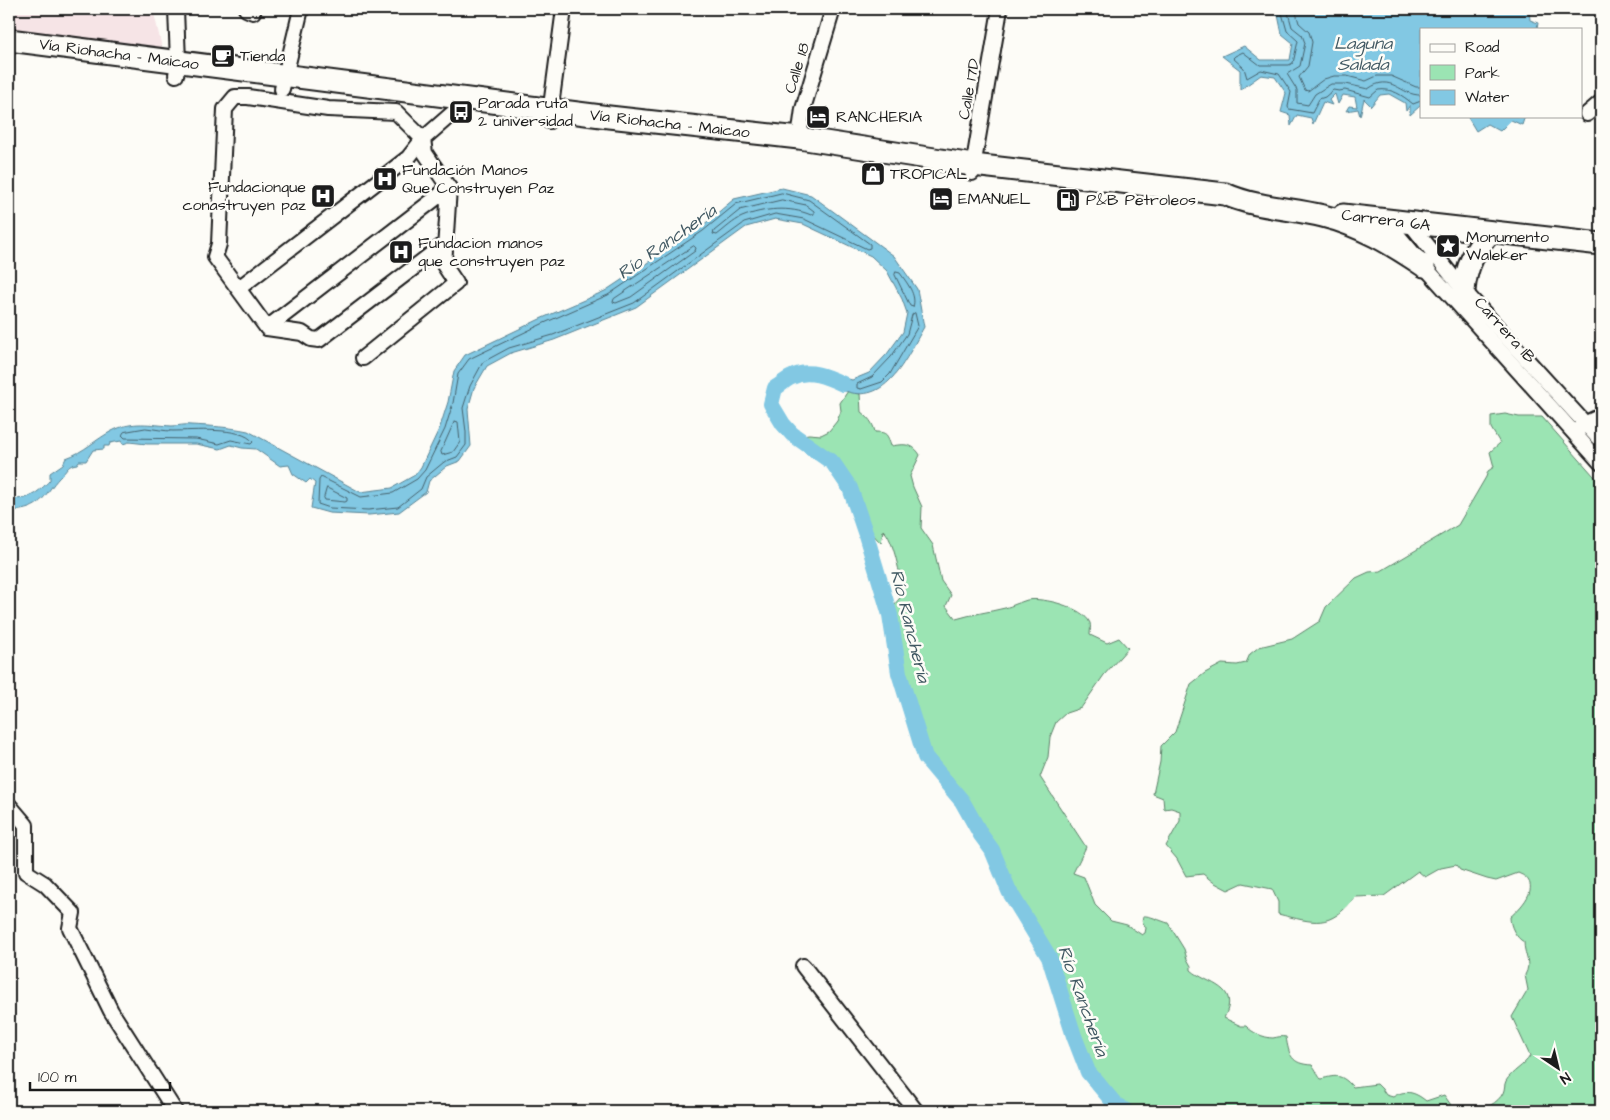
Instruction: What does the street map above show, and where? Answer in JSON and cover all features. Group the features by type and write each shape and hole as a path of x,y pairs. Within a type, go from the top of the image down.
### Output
{"highway":[{"name":"Vía Riohacha - Maicao","path":"9,40 177,68"},
{"name":"Vía Riohacha - Maicao","path":"9,49 177,68 550,115 800,150 973,170"},
{"name":"Vía Riohacha - Maicao","path":"608,123 799,138 973,170 1108,192 1226,205 1241,201 1289,209"},
{"name":"Carrera 6A","path":"1289,209 1601,244"},
{"path":"1289,209 1325,216 1360,229 1393,245 1424,266"},
{"path":"1464,291 1466,274 1471,259 1479,245 1490,233"}],"street":[{"path":"246,9 253,12 254,9"},
{"path":"283,82 301,9"},
{"path":"550,115 564,9"},
{"name":"Calle 18","path":"799,138 803,109 833,9"},
{"name":"Calle 17D","path":"973,170 1000,9"},
{"path":"176,14 177,68"},
{"path":"363,358 456,283 444,265 446,243 449,188 425,153 423,139 396,112 328,110 248,97 235,97 226,109 219,244 214,257 267,328 302,332 312,339 319,340 446,243"},
{"path":"1587,114 1601,102"},
{"path":"239,288 408,158 423,139 457,104"},
{"path":"267,328 449,188"},
{"name":"Carrera 1B","path":"1384,219 1601,464"},
{"name":"Carrera 1B","path":"1409,222 1464,291 1601,441"},
{"path":"1574,433 1586,423 1601,416"},
{"path":"9,806 26,825 26,872 45,884 73,913 70,928 110,1011 175,1111"},
{"path":"803,966 916,1111"}],"shaded area":[{"path":"9,9 153,9 163,52 9,33"}],"green space":[{"path":"848,391 860,394 861,412 870,420 875,432 886,435 891,446 908,445 914,448 920,455 910,476 922,507 921,528 933,545 941,581 951,595 946,606 956,619 1005,608 1027,600 1043,600 1062,604 1086,617 1090,623 1090,635 1107,643 1119,638 1128,648 1104,675 1081,708 1066,713 1056,722 1050,737 1048,757 1040,777 1086,847 1073,873 1084,877 1095,905 1111,921 1127,925 1142,935 1145,933 1146,928 1142,921 1143,916 1168,923 1184,949 1191,970 1226,993 1228,1007 1224,1018 1241,1026 1246,1026 1262,1036 1269,1038 1286,1037 1288,1049 1292,1057 1300,1063 1312,1065 1321,1079 1331,1077 1342,1078 1353,1087 1377,1084 1386,1095 1393,1097 1406,1092 1418,1095 1426,1101 1444,1095 1453,1108 1462,1111 1126,1111 1115,1104 1088,1072 1074,1036 1049,957 1009,891 992,850 964,804 925,757 899,673 890,615 894,605 904,593 896,559 887,534 883,530 881,543 868,528 863,517 864,509 859,492 846,472 842,468 838,470 832,462 799,439 801,435 821,435 829,431 837,421 841,411 840,403"},
{"path":"1505,414 1519,417 1542,417 1601,484 1601,1111 1475,1111 1487,1107 1498,1100 1503,1093 1505,1082 1530,1056 1512,1017 1528,990 1525,975 1528,963 1524,942 1518,938 1514,931 1510,917 1529,895 1530,883 1526,877 1518,873 1496,881 1460,870 1456,865 1441,868 1425,877 1418,871 1384,896 1355,897 1346,908 1329,919 1321,921 1302,920 1278,914 1278,902 1272,889 1243,883 1228,890 1203,874 1186,876 1177,859 1166,846 1180,821 1180,811 1171,808 1164,809 1163,798 1153,794 1160,762 1161,746 1175,732 1191,684 1205,673 1222,664 1237,665 1246,663 1250,654 1259,647 1292,639 1320,621 1326,607 1356,578 1369,572 1381,571 1458,525 1488,471 1494,467 1490,452 1500,443 1491,428 1491,416"}],"water":[{"name":"Laguna Salada","path":"1262,9 1529,9 1530,20 1538,23 1537,28 1420,28 1420,106 1410,115 1410,105 1406,111 1405,103 1389,94 1380,95 1371,106 1364,99 1360,116 1358,109 1346,111 1349,106 1357,107 1355,97 1343,95 1338,104 1335,94 1329,100 1332,105 1323,102 1313,124 1311,118 1297,115 1291,126 1290,115 1281,112 1286,93 1275,77 1261,75 1240,90 1240,70 1222,56 1244,46 1261,60 1290,60 1293,43 1282,34 1278,15"},
{"path":"1468,118 1524,118 1522,125 1511,120 1500,131 1487,124 1476,131"},
{"name":"Río Ranchería","path":"782,188 811,195 894,256 917,289 924,327 901,367 881,388 869,393 854,393 836,387 823,375 838,376 852,380 869,373 887,354 903,332 907,313 902,299 887,271 871,256 803,224 775,219 746,227 636,307 554,340 511,353 487,366 474,388 468,409 471,446 460,461 447,466 429,481 426,492 399,512 369,515 329,513 311,508 315,483 310,479 306,483 293,474 289,465 280,466 256,449 231,445 220,449 196,444 129,442 123,444 121,441 110,443 109,446 104,446 104,449 93,450 86,461 79,461 77,464 70,466 35,505 21,510 9,510 9,497 21,499 32,495 50,480 50,473 63,464 66,458 112,431 134,424 189,425 248,431 360,492 392,488 415,475 421,467 440,427 448,402 454,371 465,355 540,319 605,291 701,227 734,199"}],"waterway":[{"name":"Río Ranchería","path":"843,384 818,374 798,374 775,388 771,404 783,424 792,434 833,463 850,488 890,615 899,673 925,757 962,801 981,835 992,850 1009,891 1049,957 1074,1036 1088,1072 1115,1104 1126,1111"}],"place":[{"name":"Tienda","path":"223,56"},
{"name":"Parada ruta 2 universidad","path":"461,112"},
{"name":"RANCHERIA","path":"818,117"},
{"name":"TROPICAL","path":"873,174"},
{"name":"Fundación Manos Que Construyen Paz","path":"385,179"},
{"name":"Fundacionque conastruyen paz","path":"323,196"},
{"name":"EMANUEL","path":"941,199"},
{"name":"P&B Petroleos","path":"1068,200"},
{"name":"Monumento Waleker","path":"1448,246"},
{"name":"Fundacion manos que construyen paz","path":"401,252"}]}
